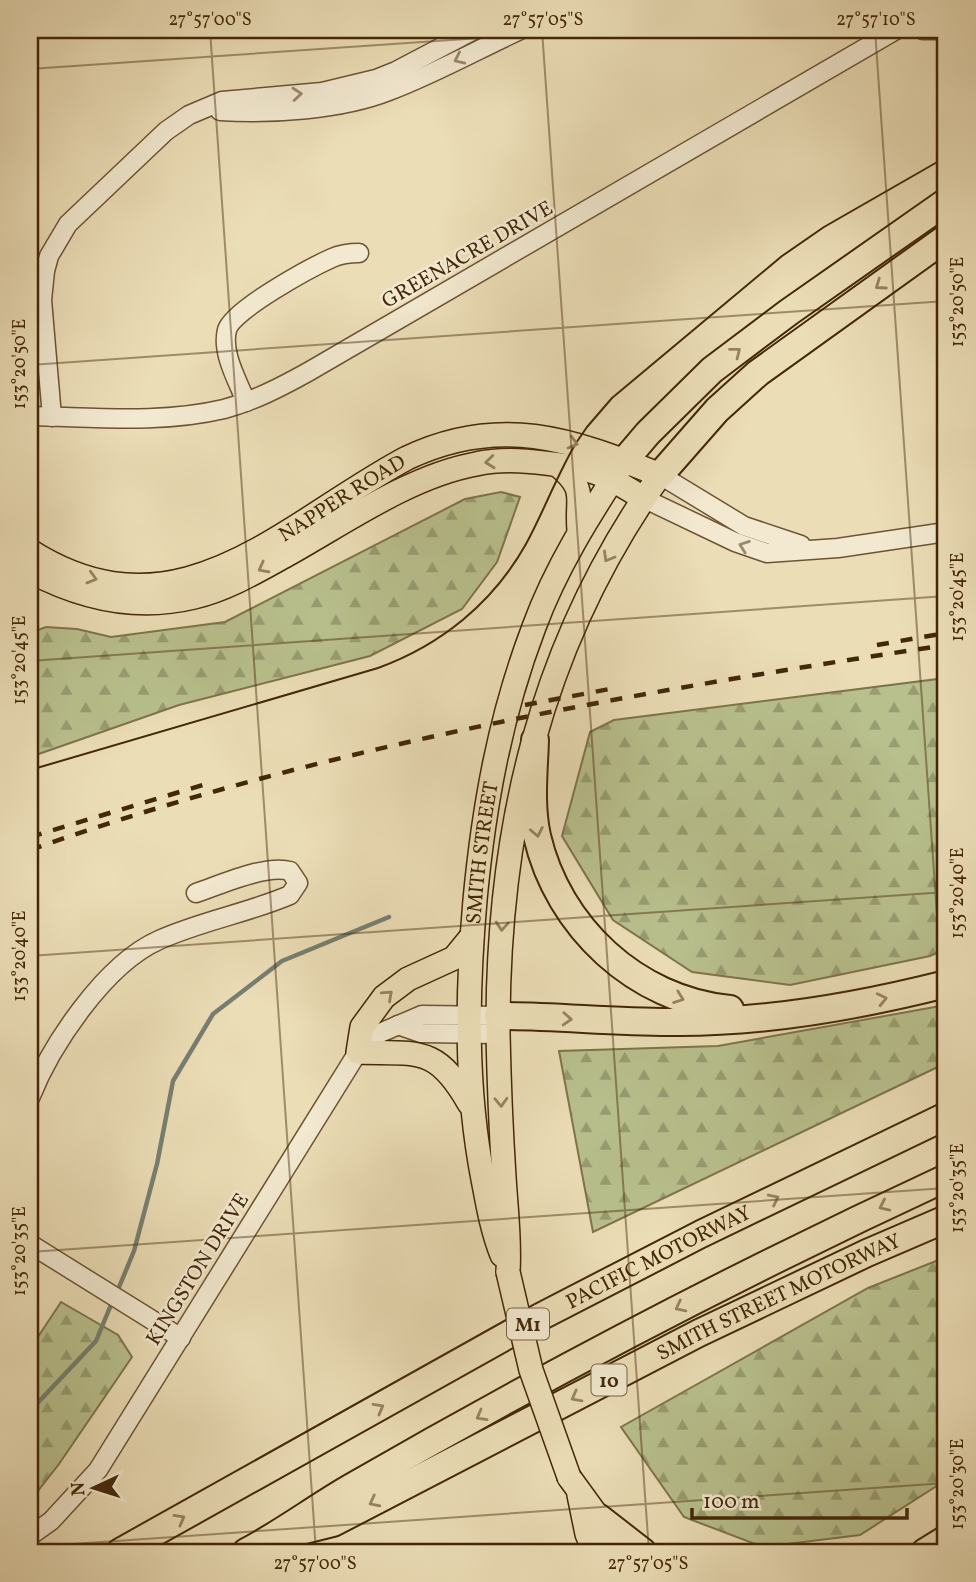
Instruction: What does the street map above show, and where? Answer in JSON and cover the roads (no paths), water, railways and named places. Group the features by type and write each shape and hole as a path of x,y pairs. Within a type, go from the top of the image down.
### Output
{"highway":[{"path":"618,470 648,433 712,370 789,312 946,202"},
{"path":"660,475 717,410 758,373 946,238"},
{"path":"535,740 533,794 537,834 556,886 580,927 596,945 630,973 668,994 713,1007 770,1017"},
{"path":"498,1025 770,1017 872,1002 946,984"},
{"name":"PACIFIC MOTORWAY","path":"120,1552 540,1317 701,1234 946,1116"},
{"path":"246,1552 348,1489 670,1312 828,1232 946,1178"},
{"name":"SMITH STREET MOTORWAY","path":"271,1538 333,1523 710,1327 946,1219"},
{"path":"598,1517 643,1552"},
{"path":"926,1552 946,1539"}],"main road":[{"name":"NAPPER ROAD","path":"30,551 69,572 108,583 173,583 214,572 235,562 393,465 419,452 491,435 541,436 576,443 618,470 643,498"},
{"name":"NAPPER ROAD","path":"30,571 75,592 107,600 144,603 192,597 240,580 397,494 462,467 494,461 528,461 660,475"},
{"path":"558,465 575,480 579,489 579,533"},
{"name":"SMITH STREET","path":"595,1552 531,1370 508,1272 494,1235 473,1111 468,1025 472,936 484,815 507,705 547,595 579,533 618,470"},
{"name":"SMITH STREET","path":"508,1272 510,1236 504,1173 498,1025 501,938 508,856 520,788 552,682 575,622 602,567 643,498 660,475"},
{"path":"472,936 454,958 408,979 384,997 362,1027 358,1052 406,1052 426,1057 455,1079 473,1111"},
{"name":"SMITH STREET","path":"573,1484 620,1552"}],"street":[{"path":"52,417 41,300 45,271 49,256 68,224 101,192 179,121 222,101 322,92 367,82 396,71 474,30"},
{"path":"206,108 222,111 310,108 367,98 411,82 520,30"},
{"name":"GREENACRE DRIVE","path":"30,416 171,418 246,402 285,385 896,30"},
{"path":"923,30 938,30"},
{"path":"246,402 228,354 226,333 233,318 251,304 333,258 359,253"},
{"path":"660,475 744,526 811,548"},
{"path":"643,498 715,533 767,553 838,548 946,532"},
{"path":"30,1098 49,1055 65,1030 108,978 135,954 159,940 290,895 298,883 290,871 282,868 196,893"},
{"name":"KINGSTON DRIVE","path":"30,1536 51,1521 98,1470 358,1052 380,1033 422,1015 468,1025 498,1025"},
{"path":"30,1244 181,1338"}],"waterway":[{"path":"117,1292 134,1251 157,1164 173,1081 213,1014 282,961 389,917"},
{"path":"30,1411 96,1341 113,1300"}],"tram line":[{"path":"30,770 378,668 444,634 481,603 513,565 533,531 576,443 612,398 782,256 824,227 946,157"}],"railway":[{"path":"877,645 946,633"},
{"path":"30,850 254,780 368,751 598,703 946,645"},
{"path":"525,705 615,688"},
{"path":"30,837 206,784"}]}
